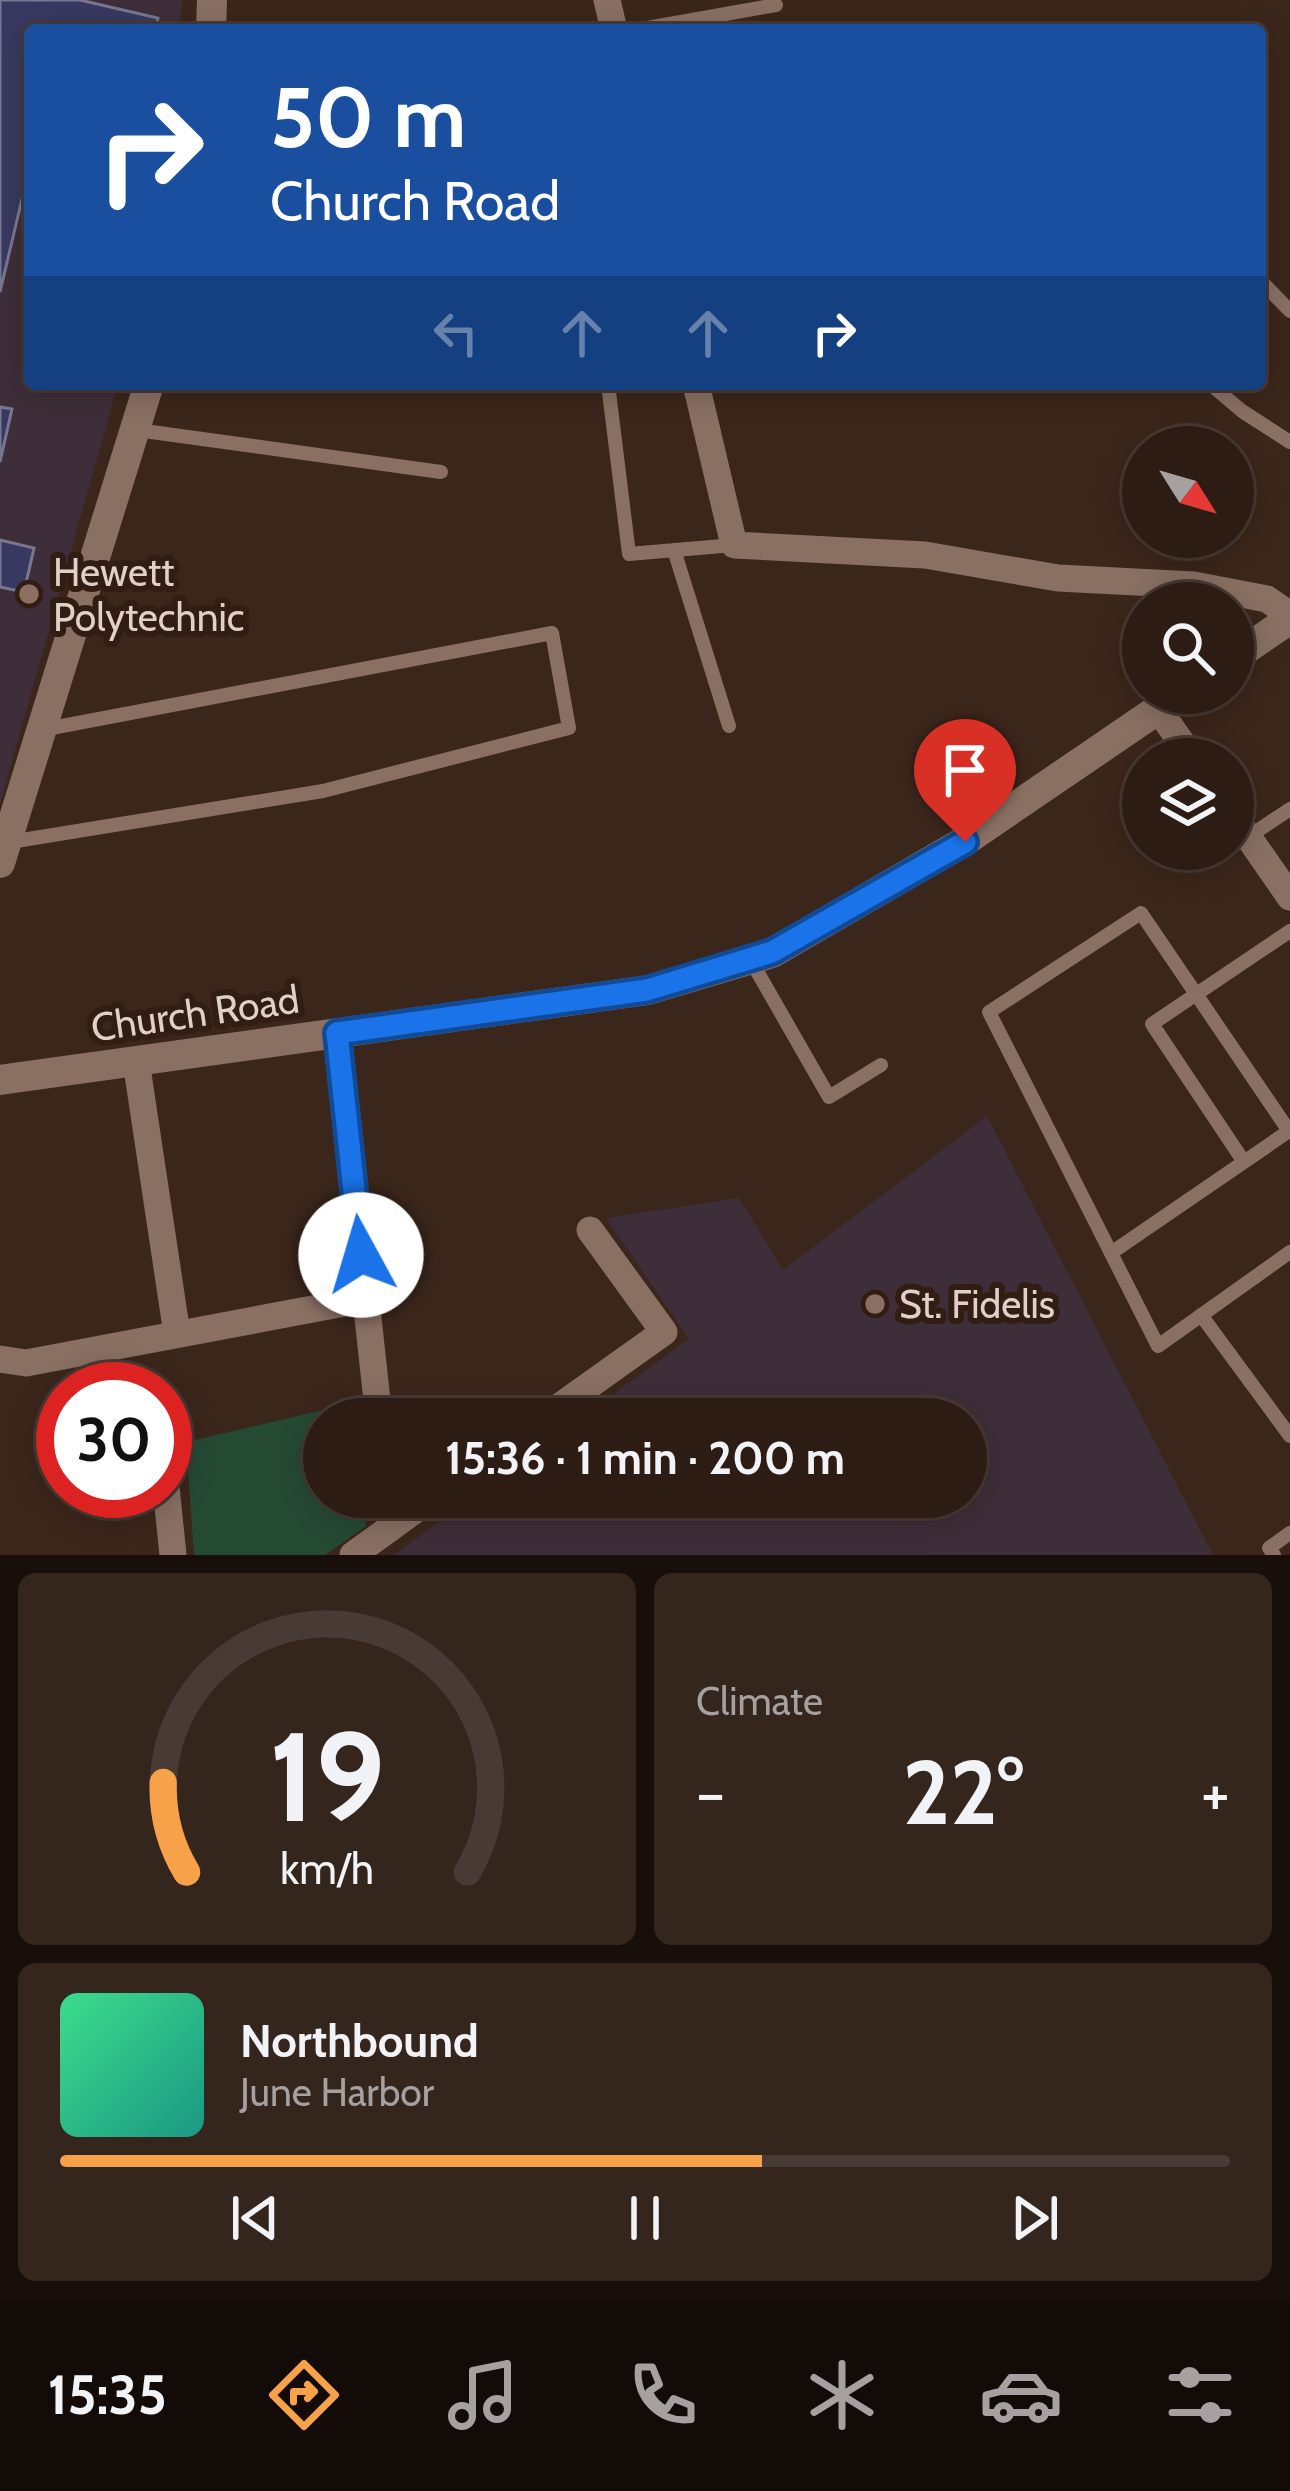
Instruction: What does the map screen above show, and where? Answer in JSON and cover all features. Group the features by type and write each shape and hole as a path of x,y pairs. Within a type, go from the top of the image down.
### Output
{"street":[{"path":"3,853 147,390"},
{"path":"697,390 734,545 925,555 1058,578 1194,585 1267,599 1290,617 1254,643"},
{"name":"Church Road","path":"0,1079 647,990 750,959 772,952 965,842 1151,714"},
{"path":"1254,846 1290,897"},
{"path":"337,1033 377,1398"},
{"path":"136,1061 177,1334"},
{"path":"571,1398 664,1332 590,1230"},
{"path":"0,1358 26,1363 366,1299"},
{"path":"169,1518 173,1555"},
{"path":"390,1518 391,1528"},
{"path":"352,1555 405,1518"}],"lane":[{"path":"670,24 776,5"},
{"path":"1266,286 1290,311"},
{"path":"609,390 629,554 734,545"},
{"path":"1217,390 1290,442"},
{"path":"136,430 441,472"},
{"path":"674,550 729,727"},
{"path":"3,853 323,791 569,728 553,633 41,730"},
{"path":"1254,821 1290,809"},
{"path":"1111,1253 1289,1131 1142,913 989,1012 1158,1346 1289,1255"},
{"path":"1244,1162 1152,1024 1290,932"},
{"path":"750,959 829,1097 881,1065"},
{"path":"1201,1315 1290,1436"},
{"path":"1274,1555 1269,1548 1290,1533"}],"shaded area":[{"name":"Hewett Polytechnic","path":"0,0 182,0 180,24 24,24 24,390 116,390 0,804"},
{"name":"St. Fidelis","path":"987,1116 1213,1555 393,1555 444,1518 987,1518 987,1398 608,1398 689,1339 606,1218 739,1198 783,1270"}],"green space":[{"path":"303,1415 303,1518 365,1518 366,1526 325,1555 194,1555 192,1441"}],"building":[{"path":"0,0 80,0 158,18 156,24 24,24 24,190 0,292"},
{"path":"0,407 12,409 0,462"},
{"path":"0,540 34,548 24,592 0,587"}],"place":[{"name":"Hewett Polytechnic","path":"29,594"},
{"name":"St. Fidelis","path":"875,1304"}],"route":[{"path":"361,1255 337,1033 647,990 750,959 772,952 965,842"}]}
